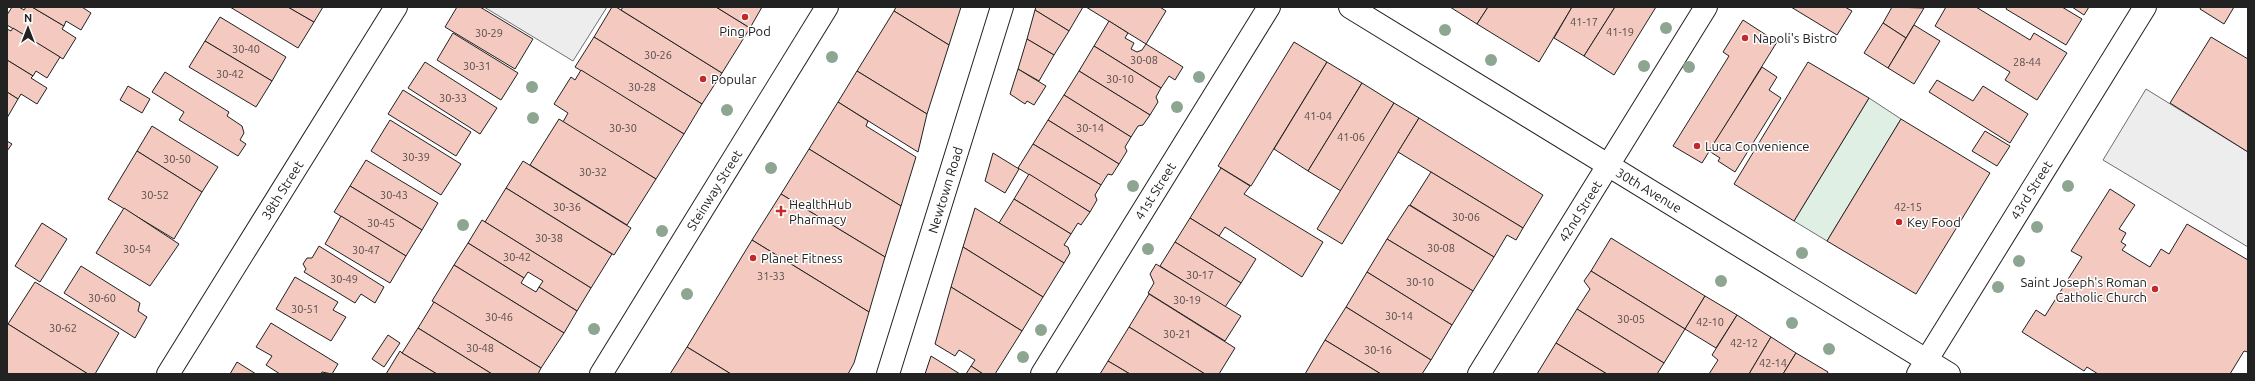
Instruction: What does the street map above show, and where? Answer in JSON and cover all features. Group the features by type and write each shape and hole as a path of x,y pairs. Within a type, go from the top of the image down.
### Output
{"street":[{"name":"38th Street","path":"168,374 396,7"},
{"name":"Steinway Street","path":"601,374 827,7"},
{"name":"Newtown Road","path":"888,374 1002,7"},
{"name":"41st Street","path":"1042,374 1269,7"},
{"name":"30th Avenue","path":"1350,7 1608,165 1922,367 1949,374"},
{"name":"42nd Street","path":"1479,374 1706,7"},
{"name":"43rd Street","path":"1922,367 2145,7"}],"green space":[{"path":"1869,98 1901,119 1827,241 1794,221"}],"shaded area":[{"path":"484,7 607,7 573,61"},
{"path":"2146,89 2248,152 2248,247 2103,160"}],"building":[{"path":"12,7 19,7 24,10 26,7 32,7 64,26 62,29 76,38 63,59 7,25 7,15"},
{"path":"32,7 82,7 91,13 81,30 66,21 64,26"},
{"path":"230,7 288,7 314,22 298,48"},
{"path":"288,7 323,7 314,22"},
{"path":"457,7 480,7 533,39 515,69 445,27"},
{"path":"612,7 616,7 722,73 702,104 594,37"},
{"path":"623,7 716,7 750,28 722,73 621,10"},
{"name":"Ping Pod","path":"716,7 762,7 750,28"},
{"path":"896,7 961,7 949,45 894,11"},
{"path":"1036,7 1083,7 1069,31 1035,10"},
{"path":"1086,7 1160,7 1166,11 1146,44"},
{"path":"1450,7 1488,7 1477,24"},
{"path":"1488,7 1572,7 1539,62 1477,24"},
{"path":"1572,7 1615,7 1584,56 1554,38"},
{"path":"1615,7 1656,7 1614,75 1584,56"},
{"path":"1791,7 1845,7 1852,11 1837,35"},
{"path":"1892,7 1924,8 1906,38 1883,23"},
{"path":"1946,7 1976,7 2030,40 2034,33 2067,53 2037,100 2005,80 2010,72 1935,26"},
{"path":"2007,7 2062,7 2082,19 2066,45 2006,9"},
{"path":"2072,7 2089,7 2084,15"},
{"path":"2201,7 2234,7 2224,24 2200,9"},
{"path":"1035,10 1069,31 1054,55 1027,39"},
{"path":"894,11 949,45 927,114 857,71"},
{"path":"220,17 286,57 272,81 205,41"},
{"path":"1743,20 1777,42 1702,163 1673,146 1729,56 1723,52"},
{"path":"1109,21 1128,33 1125,38 1134,43 1131,49 1137,52 1142,50 1146,44 1183,67 1175,80 1169,76 1161,88 1094,46"},
{"path":"1883,23 1906,38 1888,68 1864,53"},
{"path":"1914,25 1940,41 1914,84 1888,68"},
{"path":"13,28 60,57 47,78 36,71 33,76 7,60 7,29 11,31"},
{"path":"453,33 518,73 501,100 437,60"},
{"path":"594,37 702,104 684,134 575,67"},
{"path":"2211,37 2248,59 2248,152 2170,103"},
{"path":"1027,39 1054,55 1039,81 1018,69"},
{"path":"205,41 272,81 256,107 189,67"},
{"path":"1294,42 1327,62 1251,186 1218,166"},
{"path":"1094,46 1161,88 1156,97 1158,102 1150,115 1079,71"},
{"path":"7,60 33,76 31,78 47,88 37,104 21,94 18,99 7,92"},
{"path":"425,62 497,108 480,134 408,88"},
{"path":"1327,62 1362,83 1308,171 1274,149"},
{"path":"1808,62 1869,98 1794,221 1734,184"},
{"path":"1762,67 1777,77 1769,90 1781,98 1735,172 1718,161 1720,158 1709,151"},
{"path":"1018,69 1046,86 1034,105 1027,101 1025,104 1010,94"},
{"path":"581,70 684,134 656,179 563,122 568,113 554,104 571,77 575,80"},
{"path":"857,71 927,114 918,152 838,102"},
{"path":"1079,71 1150,115 1143,125 1138,126 1131,137 1064,95"},
{"path":"165,72 229,112 227,116 242,126 244,133 240,140 246,144 238,156 179,120 184,112 152,92"},
{"path":"1937,80 1973,101 1983,86 2028,114 2010,143 1929,92"},
{"path":"1362,83 1394,103 1341,191 1308,171"},
{"path":"128,86 150,99 142,113 120,100"},
{"path":"403,90 471,132 456,156 388,114"},
{"path":"7,92 18,99 7,118"},
{"path":"1064,95 1131,137 1125,147 1127,151 1119,164 1048,120"},
{"path":"838,102 868,121 866,126 916,157 901,206 809,149"},
{"path":"1394,103 1419,118 1342,244 1317,229"},
{"path":"1419,118 1543,195 1523,228 1398,152"},
{"path":"559,119 656,179 627,225 530,165"},
{"path":"1901,119 1990,173 1916,294 1827,241"},
{"path":"390,120 461,164 441,195 371,151"},
{"path":"1048,120 1119,164 1112,175 1108,174 1101,185 1033,144"},
{"path":"152,126 218,167 202,192 137,151"},
{"path":"1985,131 2010,146 1997,166 1972,151"},
{"path":"7,141 12,144 7,151"},
{"path":"1033,144 1101,185 1095,195 1097,200 1090,212 1018,168"},
{"path":"809,149 901,206 885,257 781,194"},
{"path":"137,151 202,192 174,239 108,199"},
{"path":"993,153 1019,169 1005,193 985,181"},
{"path":"366,160 438,203 422,230 350,186"},
{"path":"523,161 631,228 614,255 506,188"},
{"path":"1221,168 1250,186 1244,194 1323,242 1302,277 1225,227 1219,236 1190,218"},
{"path":"1431,172 1523,228 1516,240 1507,235 1494,257 1410,205"},
{"path":"1029,174 1090,212 1081,225 1078,223 1071,234 1014,199"},
{"path":"350,186 422,230 406,256 334,212"},
{"path":"506,188 612,254 591,288 485,222"},
{"name":"Saint Joseph's Roman Catholic Church","path":"2110,189 2135,205 2119,229 2126,233 2121,242 2126,245 2122,250 2150,267 2161,249 2169,254 2187,224 2248,260 2248,352 2244,351 2230,374 2098,374 2087,367 2084,371 2022,332 2036,310 2045,316 2082,257 2071,251"},
{"path":"781,194 885,257 869,312 752,240"},
{"path":"1014,199 1071,234 1064,245 1068,247 1070,253 1064,263 999,223"},
{"path":"1409,205 1494,257 1473,291 1387,239"},
{"path":"124,208 179,244 150,286 96,253"},
{"path":"975,208 1064,263 1043,297 963,247"},
{"path":"341,216 406,256 390,283 325,244"},
{"path":"1190,218 1256,259 1241,283 1175,242"},
{"path":"482,220 591,288 577,311 539,287 543,281 528,272 524,278 468,243"},
{"path":"42,223 67,239 40,282 15,266"},
{"path":"1611,238 1705,296 1685,329 1591,271"},
{"path":"1387,239 1473,291 1452,325 1367,272"},
{"path":"752,240 869,312 854,363 848,374 731,374 687,347"},
{"path":"1175,242 1241,283 1225,307 1160,266"},
{"path":"468,243 524,278 521,283 536,292 539,287 577,311 564,333 454,265"},
{"path":"319,246 384,287 375,303 361,294 355,303 304,272 306,269 303,264 307,258 312,258"},
{"path":"963,247 1043,297 1022,331 951,287"},
{"path":"1156,264 1241,316 1225,341 1148,293 1154,283 1150,274"},
{"path":"454,265 564,333 541,368 432,301"},
{"path":"81,266 140,303 138,311 147,317 135,338 64,293"},
{"path":"1591,271 1685,329 1664,363 1577,309 1590,289 1584,281"},
{"path":"1367,272 1452,325 1431,360 1346,307"},
{"path":"295,277 338,302 333,310 346,317 331,341 276,309"},
{"path":"35,282 119,333 95,374 88,374 8,324"},
{"path":"951,287 1022,331 995,374 983,374 971,366 975,360 959,350 955,356 935,344"},
{"path":"1149,294 1235,348 1219,374 1205,374 1129,327"},
{"path":"1705,296 1737,315 1716,348 1685,329"},
{"path":"434,302 541,368 538,374 492,374 418,328"},
{"path":"1346,307 1431,360 1422,374 1381,374 1325,340"},
{"path":"1577,309 1664,363 1657,374 1607,374 1556,343"},
{"path":"1737,315 1771,337 1749,374 1709,374 1718,360 1712,355"},
{"path":"7,323 8,324 88,374 7,374"},
{"path":"271,323 338,364 332,374 322,372 321,374 280,374 266,365 272,356 256,347"},
{"path":"1129,327 1205,374 1130,374 1108,361"},
{"path":"418,328 492,374 437,374 402,353"},
{"path":"388,335 400,343 384,367 372,359"},
{"path":"1771,337 1796,353 1783,374 1749,374"},
{"path":"1325,340 1381,374 1305,374"},
{"path":"1556,343 1607,374 1537,374"},
{"path":"687,347 731,374 670,374"},
{"path":"400,351 402,353 437,374 386,374"},
{"path":"1796,353 1828,372 1827,374 1783,374"},
{"path":"931,356 960,374 925,374"},
{"path":"1108,361 1130,374 1100,374"},
{"path":"237,362 256,374 230,374"},
{"path":"971,366 983,374 966,374"}],"place":[{"name":"Ping Pod","path":"745,17"},
{"name":"Napoli's Bistro","path":"1745,38"},
{"name":"Popular","path":"703,79"},
{"name":"Luca Convenience","path":"1697,146"},
{"name":"HealthHub Pharmacy","path":"781,211"},
{"name":"Key Food","path":"1899,222"},
{"name":"Planet Fitness","path":"753,258"},
{"name":"Saint Joseph's Roman Catholic Church","path":"2155,289"}]}
